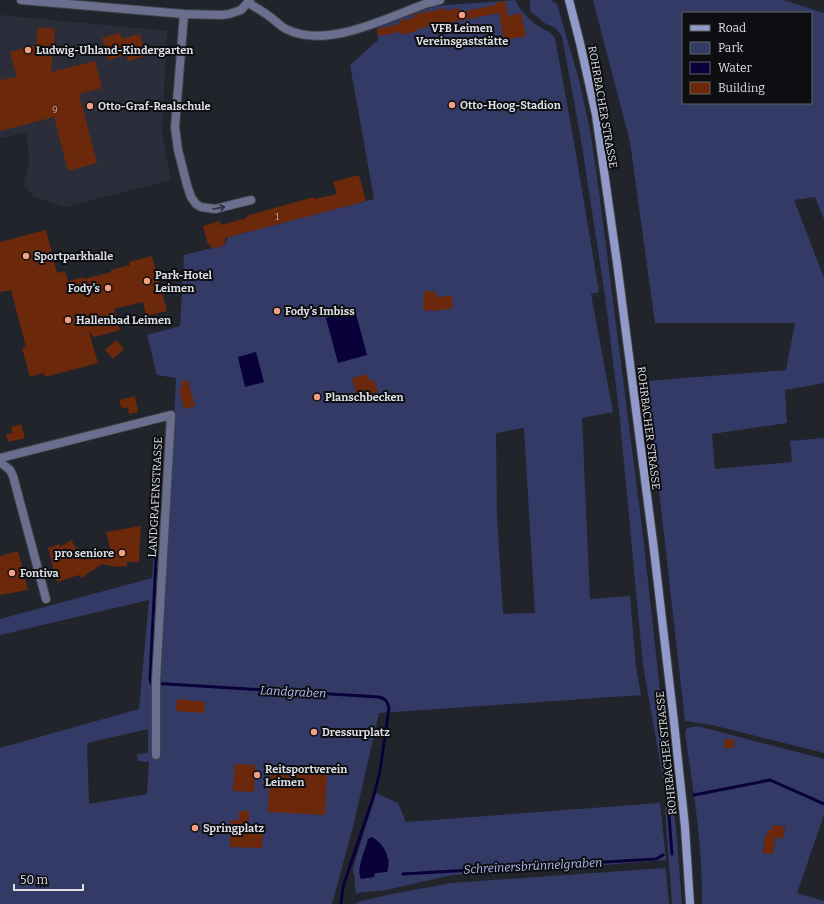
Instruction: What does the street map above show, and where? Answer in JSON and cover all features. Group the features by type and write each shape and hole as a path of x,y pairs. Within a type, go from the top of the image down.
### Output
{"main road":[{"name":"ROHRBACHER STRASSE","path":"569,0 582,50 596,115 617,263 656,565 674,722 688,862 690,904"}],"street":[{"path":"21,0 184,14 229,14 241,10 249,2 286,29 304,34 325,36 354,30 427,2 440,0"},
{"path":"184,14 176,127 178,150 191,197 196,204 201,207 215,209 251,200"},
{"name":"LANDGRAFENSTRASSE","path":"0,458 171,415 156,684 156,756"},
{"path":"0,462 10,470 13,476 46,599"}],"shaded area":[{"name":"Otto-Graf-Realschule","path":"0,15 167,31 162,134 171,180 66,207 34,197 24,185 29,164 26,133 0,138"}],"green space":[{"path":"515,0 528,18 549,32 555,38 599,292 591,294 613,412 582,418 590,599 630,596 636,667 641,695 379,713 353,827 332,904 0,904 0,748 139,709 149,600 0,635 0,619 152,578 156,524 169,526 176,378 157,375 147,335 180,326 184,255 225,245 228,237 374,199 350,65 378,40 377,28 435,6","holes":["524,428 535,613 503,614 497,517 496,433","148,729 148,753 137,754 138,761 149,762 147,794 89,804 87,743"]},
{"path":"530,0 550,0 557,4 579,80 590,130 643,535 671,792 665,791 643,665 619,410 605,296 581,140 562,36 556,28 546,24 530,11"},
{"path":"593,0 783,0 824,13 824,219 815,197 794,200 824,278 824,383 785,390 787,423 712,434 715,469 792,462 790,441 824,438 824,753 712,725 685,721 648,381 786,370 795,323 655,323 630,142"},
{"path":"697,726 824,759 824,815 797,893 824,901 824,904 702,904 701,861 685,733 687,728","holes":["772,825 785,827 783,838 775,837 773,854 763,853 765,836 767,836 768,830 772,830"]},
{"path":"376,793 398,803 406,822 660,803 666,860 518,872 452,875 386,890 356,893 353,868","holes":["368,839 389,860 387,872 359,874"]},
{"path":"672,798 682,904 672,904 665,809 667,802"},
{"path":"665,868 669,904 355,904 361,901 392,894 451,883"}],"water":[{"path":"355,310 367,355 338,363 326,318"},
{"path":"256,352 264,382 245,387 238,357"},
{"path":"372,837 380,843 386,852 388,857 387,872 375,873 374,877 361,879 360,870 362,859 368,839"}],"building":[{"path":"505,1 508,16 521,13 526,36 504,40 499,13 417,29 417,31 402,35 401,32 378,36 377,29 400,24 399,21 414,18 413,15 445,8 445,11 459,8 460,12 496,5 495,3"},
{"path":"38,27 55,29 51,72 95,61 102,88 79,94 97,163 68,171 54,117 0,131 0,80 17,77 10,52 36,45"},
{"path":"120,33 122,39 140,34 146,56 128,61 126,55 108,60 102,38"},
{"path":"359,175 366,201 225,238 225,245 211,249 211,244 208,245 203,226 220,221 221,225 314,197 315,199 337,194 333,182"},
{"path":"46,230 57,273 65,271 68,281 84,277 84,279 111,272 111,270 130,265 129,262 152,256 167,311 146,316 143,302 114,309 120,330 94,337 89,332 98,363 45,377 44,373 30,377 22,348 26,347 11,290 0,292 0,242"},
{"path":"424,291 436,292 436,297 452,296 453,308 435,311 423,310"},
{"path":"116,340 124,349 113,359 105,350"},
{"path":"367,374 369,381 374,380 378,392 357,397 352,378"},
{"path":"188,380 195,406 184,409 179,389 182,388 181,382"},
{"path":"135,396 138,412 129,414 128,407 122,409 119,400"},
{"path":"21,424 25,438 8,442 6,434 13,433 11,427"},
{"name":"pro seniore","path":"141,526 139,562 127,562 127,566 117,567 102,564 81,578 79,575 57,582 48,548 59,544 60,547 71,540 84,560 111,551 106,532"},
{"name":"Fontiva","path":"18,551 28,590 0,595 0,556"},
{"path":"177,699 205,702 204,713 176,711"},
{"path":"734,739 734,748 724,748 724,740"},
{"path":"235,764 255,765 254,792 233,791"},
{"path":"270,766 327,768 325,815 268,812"},
{"path":"239,811 249,811 248,830 263,830 262,848 230,847 231,820 239,820"},
{"path":"772,825 785,827 783,839 775,837 773,854 763,853 765,836 767,836 768,830 772,830"}],"waterway":[{"name":"Landgraben","path":"158,520 151,683 379,697 387,702 389,708 380,771 374,795 343,887 341,904"},
{"path":"694,795 770,780 824,804"},
{"path":"669,816 672,854"},
{"name":"Schreinersbrünnelgraben","path":"403,874 656,859 663,855"}],"place":[{"name":"VFB Leimen Vereinsgaststätte","path":"462,15"},
{"name":"Ludwig-Uhland-Kindergarten","path":"28,50"},
{"name":"Otto-Hoog-Stadion","path":"452,105"},
{"name":"Otto-Graf-Realschule","path":"90,106"},
{"name":"Sportparkhalle","path":"26,256"},
{"name":"Park-Hotel Leimen","path":"147,281"},
{"name":"Fody's","path":"108,288"},
{"name":"Fody's Imbiss","path":"277,311"},
{"name":"Hallenbad Leimen","path":"68,320"},
{"name":"Planschbecken","path":"317,397"},
{"name":"pro seniore","path":"122,553"},
{"name":"Fontiva","path":"12,573"},
{"name":"Dressurplatz","path":"314,732"},
{"name":"Reitsportverein Leimen","path":"257,775"},
{"name":"Springplatz","path":"195,828"}]}
